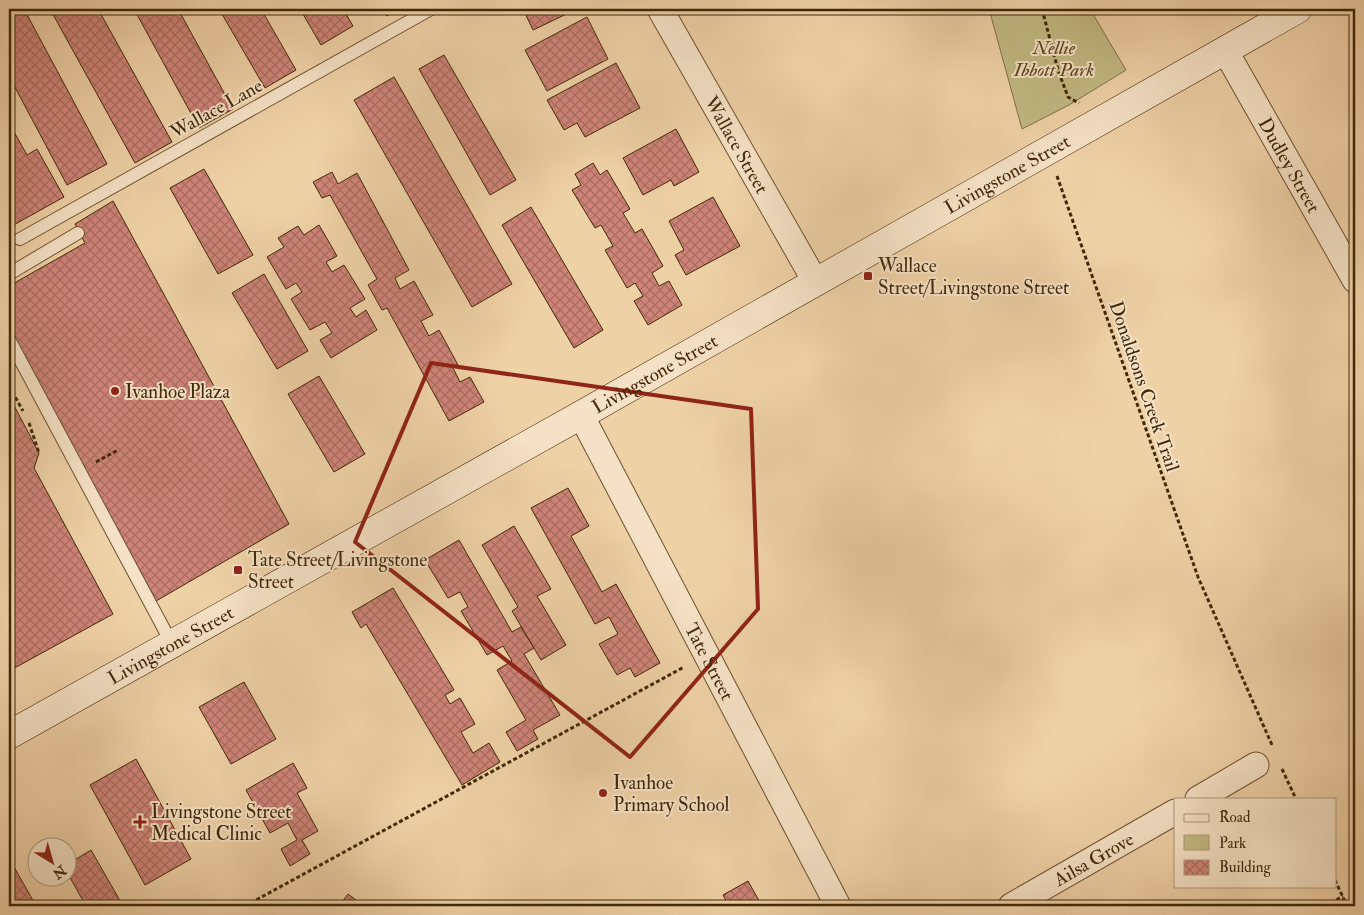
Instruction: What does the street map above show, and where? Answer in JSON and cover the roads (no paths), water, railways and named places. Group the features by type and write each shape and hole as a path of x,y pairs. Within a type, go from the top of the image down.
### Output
{"main road":[{"name":"Livingstone Street","path":"9,735 581,415 1091,124 1298,9"}],"street":[{"name":"Wallace Street","path":"660,9 815,281"},
{"name":"Dudley Street","path":"1225,50 1355,280"},
{"name":"Tate Street","path":"581,415 838,906"},
{"path":"1200,798 1270,761"},
{"name":"Ailsa Grove","path":"1011,906 1174,813"}],"lane":[{"name":"Wallace Lane","path":"15,241 431,9"},
{"path":"9,274 78,234"},
{"path":"9,339 172,644"}],"place":[{"name":"Wallace Street/Livingstone Street","path":"868,276"},
{"name":"Ivanhoe Plaza","path":"115,391"},
{"name":"Tate Street/Livingstone Street","path":"238,570"},
{"name":"Ivanhoe Primary School","path":"603,793"},
{"name":"Livingstone Street Medical Clinic","path":"140,822"}],"park label":[{"name":"Nellie Ibbott Park","path":"1054,58"}]}
